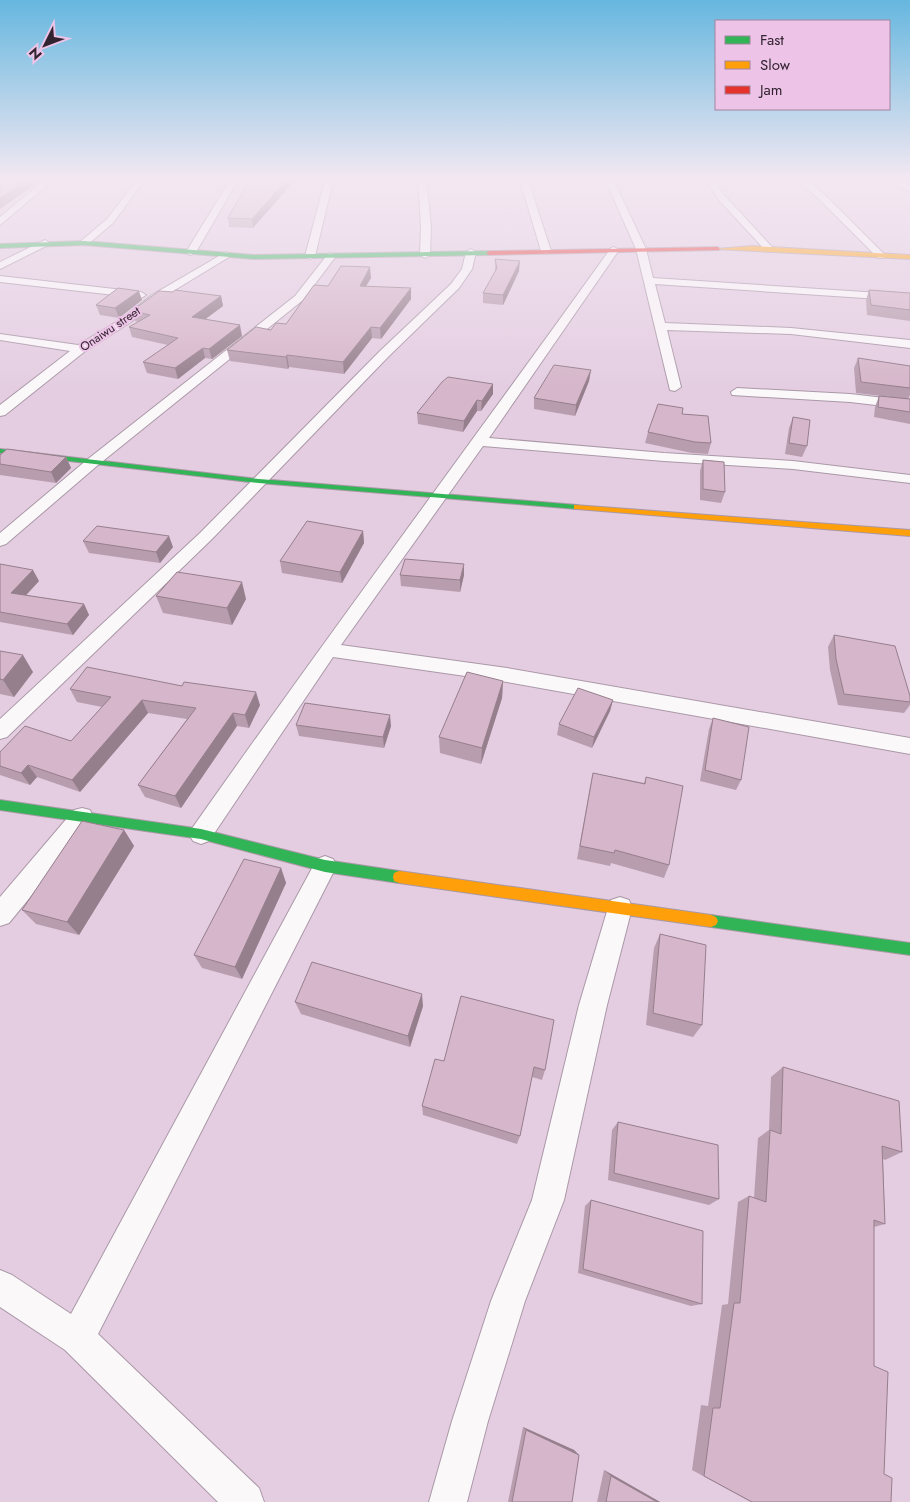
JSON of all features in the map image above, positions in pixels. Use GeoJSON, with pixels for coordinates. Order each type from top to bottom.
{"type":"FeatureCollection","features":[{"type":"Feature","properties":{"kind":"street"},"geometry":{"type":"LineString","coordinates":[[0,266],[37,247]]}},
{"type":"Feature","properties":{"kind":"street"},"geometry":{"type":"LineString","coordinates":[[132,247],[254,257],[425,255],[471,252],[642,249],[769,249],[910,257]]}},
{"type":"Feature","properties":{"kind":"street"},"geometry":{"type":"LineString","coordinates":[[190,252],[193,247]]}},
{"type":"Feature","properties":{"kind":"street"},"geometry":{"type":"LineString","coordinates":[[310,256],[312,247]]}},
{"type":"Feature","properties":{"kind":"street"},"geometry":{"type":"LineString","coordinates":[[425,247],[425,255]]}},
{"type":"Feature","properties":{"kind":"street"},"geometry":{"type":"LineString","coordinates":[[545,247],[546,251]]}},
{"type":"Feature","properties":{"kind":"street"},"geometry":{"type":"LineString","coordinates":[[872,247],[881,256]]}},
{"type":"Feature","properties":{"kind":"street"},"geometry":{"type":"LineString","coordinates":[[642,249],[675,387]]}},
{"type":"Feature","properties":{"kind":"street"},"geometry":{"type":"LineString","coordinates":[[201,834],[328,650],[440,497],[614,250]]}},
{"type":"Feature","properties":{"kind":"street"},"geometry":{"type":"LineString","coordinates":[[0,731],[206,536],[455,286],[467,269],[471,252]]}},
{"type":"Feature","properties":{"kind":"street","name":"Onaiwu street"},"geometry":{"type":"LineString","coordinates":[[0,412],[80,349],[127,320],[156,296],[226,255]]}},
{"type":"Feature","properties":{"kind":"street"},"geometry":{"type":"LineString","coordinates":[[0,541],[93,462],[299,298],[331,256]]}},
{"type":"Feature","properties":{"kind":"street"},"geometry":{"type":"LineString","coordinates":[[0,279],[156,296]]}},
{"type":"Feature","properties":{"kind":"street"},"geometry":{"type":"LineString","coordinates":[[649,281],[910,298]]}},
{"type":"Feature","properties":{"kind":"street"},"geometry":{"type":"LineString","coordinates":[[660,326],[791,331],[910,344]]}},
{"type":"Feature","properties":{"kind":"street"},"geometry":{"type":"LineString","coordinates":[[0,337],[80,349]]}},
{"type":"Feature","properties":{"kind":"street"},"geometry":{"type":"LineString","coordinates":[[737,392],[850,398],[910,405]]}},
{"type":"Feature","properties":{"kind":"street"},"geometry":{"type":"LineString","coordinates":[[479,441],[664,457],[793,465],[910,479]]}},
{"type":"Feature","properties":{"kind":"street"},"geometry":{"type":"LineString","coordinates":[[0,451],[259,481],[440,497],[910,533]]}},
{"type":"Feature","properties":{"kind":"street"},"geometry":{"type":"LineString","coordinates":[[328,650],[507,674],[910,746]]}},
{"type":"Feature","properties":{"kind":"street"},"geometry":{"type":"LineString","coordinates":[[0,805],[201,834],[325,866],[910,949]]}},
{"type":"Feature","properties":{"kind":"street"},"geometry":{"type":"LineString","coordinates":[[0,915],[82,817]]}},
{"type":"Feature","properties":{"kind":"street"},"geometry":{"type":"LineString","coordinates":[[76,1338],[325,866]]}},
{"type":"Feature","properties":{"kind":"street"},"geometry":{"type":"LineString","coordinates":[[448,1502],[470,1421],[508,1300],[548,1200],[593,1005],[620,908]]}},
{"type":"Feature","properties":{"kind":"street"},"geometry":{"type":"LineString","coordinates":[[0,1287],[76,1338],[245,1502]]}},
{"type":"Feature","properties":{"kind":"building"},"geometry":{"type":"Polygon","coordinates":[[[495,259],[520,261],[503,295],[483,293],[497,268],[495,259]]]}},
{"type":"Feature","properties":{"kind":"building"},"geometry":{"type":"Polygon","coordinates":[[[341,266],[370,267],[360,286],[411,288],[380,328],[371,327],[343,362],[227,350],[256,327],[271,330],[276,323],[286,324],[314,285],[328,286],[341,266]]]}},
{"type":"Feature","properties":{"kind":"building"},"geometry":{"type":"Polygon","coordinates":[[[118,288],[139,291],[115,308],[96,305],[118,288]]]}},
{"type":"Feature","properties":{"kind":"building"},"geometry":{"type":"Polygon","coordinates":[[[175,290],[221,296],[192,317],[240,325],[209,349],[203,348],[175,368],[143,362],[178,338],[129,327],[150,315],[132,311],[159,291],[173,292],[175,290]]]}},
{"type":"Feature","properties":{"kind":"building"},"geometry":{"type":"Polygon","coordinates":[[[869,290],[910,293],[910,310],[871,305],[869,290]]]}},
{"type":"Feature","properties":{"kind":"building"},"geometry":{"type":"Polygon","coordinates":[[[858,358],[910,366],[910,388],[861,382],[858,358]]]}},
{"type":"Feature","properties":{"kind":"building"},"geometry":{"type":"Polygon","coordinates":[[[554,365],[591,370],[576,405],[534,398],[554,365]]]}},
{"type":"Feature","properties":{"kind":"building"},"geometry":{"type":"Polygon","coordinates":[[[448,377],[493,384],[482,401],[477,400],[464,421],[417,413],[442,382],[448,377]]]}},
{"type":"Feature","properties":{"kind":"building"},"geometry":{"type":"Polygon","coordinates":[[[879,396],[910,399],[910,412],[878,407],[879,396]]]}},
{"type":"Feature","properties":{"kind":"building"},"geometry":{"type":"Polygon","coordinates":[[[658,404],[683,408],[682,414],[708,416],[711,443],[695,442],[648,432],[658,404]]]}},
{"type":"Feature","properties":{"kind":"building"},"geometry":{"type":"Polygon","coordinates":[[[793,417],[810,420],[807,446],[789,443],[793,417]]]}},
{"type":"Feature","properties":{"kind":"building"},"geometry":{"type":"Polygon","coordinates":[[[7,449],[66,457],[51,472],[0,464],[0,455],[7,449]]]}},
{"type":"Feature","properties":{"kind":"building"},"geometry":{"type":"Polygon","coordinates":[[[703,460],[724,462],[725,492],[703,489],[703,460]]]}},
{"type":"Feature","properties":{"kind":"building"},"geometry":{"type":"Polygon","coordinates":[[[307,521],[363,531],[340,572],[280,561],[307,521]]]}},
{"type":"Feature","properties":{"kind":"building"},"geometry":{"type":"Polygon","coordinates":[[[97,526],[169,536],[156,552],[83,541],[97,526]]]}},
{"type":"Feature","properties":{"kind":"building"},"geometry":{"type":"Polygon","coordinates":[[[405,559],[464,564],[460,580],[400,575],[405,559]]]}},
{"type":"Feature","properties":{"kind":"building"},"geometry":{"type":"Polygon","coordinates":[[[0,564],[33,570],[11,593],[84,604],[67,624],[0,612],[0,564]]]}},
{"type":"Feature","properties":{"kind":"building"},"geometry":{"type":"Polygon","coordinates":[[[177,572],[242,582],[227,608],[156,596],[177,572]]]}},
{"type":"Feature","properties":{"kind":"building"},"geometry":{"type":"Polygon","coordinates":[[[834,635],[895,646],[910,696],[910,702],[844,694],[836,659],[834,635]]]}},
{"type":"Feature","properties":{"kind":"building"},"geometry":{"type":"Polygon","coordinates":[[[0,651],[23,655],[3,680],[0,679],[0,651]]]}},
{"type":"Feature","properties":{"kind":"building"},"geometry":{"type":"Polygon","coordinates":[[[87,667],[182,686],[184,682],[256,692],[245,715],[233,713],[175,796],[138,785],[196,708],[142,700],[72,780],[28,765],[21,773],[0,766],[0,752],[25,726],[71,741],[111,697],[70,689],[87,667]]]}},
{"type":"Feature","properties":{"kind":"building"},"geometry":{"type":"Polygon","coordinates":[[[467,672],[503,681],[482,748],[439,737],[467,672]]]}},
{"type":"Feature","properties":{"kind":"building"},"geometry":{"type":"Polygon","coordinates":[[[578,688],[613,700],[594,737],[559,724],[578,688]]]}},
{"type":"Feature","properties":{"kind":"building"},"geometry":{"type":"Polygon","coordinates":[[[305,703],[390,715],[383,737],[296,725],[305,703]]]}},
{"type":"Feature","properties":{"kind":"building"},"geometry":{"type":"Polygon","coordinates":[[[713,718],[749,727],[741,780],[705,770],[713,718]]]}},
{"type":"Feature","properties":{"kind":"building"},"geometry":{"type":"Polygon","coordinates":[[[593,773],[645,784],[646,777],[683,786],[669,865],[615,850],[614,853],[580,846],[593,773]]]}},
{"type":"Feature","properties":{"kind":"building"},"geometry":{"type":"Polygon","coordinates":[[[82,821],[124,830],[67,922],[22,910],[82,821]]]}},
{"type":"Feature","properties":{"kind":"building"},"geometry":{"type":"Polygon","coordinates":[[[244,859],[281,868],[235,967],[194,955],[244,859]]]}},
{"type":"Feature","properties":{"kind":"building"},"geometry":{"type":"Polygon","coordinates":[[[660,934],[706,945],[702,1025],[653,1013],[660,934]]]}},
{"type":"Feature","properties":{"kind":"building"},"geometry":{"type":"Polygon","coordinates":[[[312,962],[422,994],[408,1036],[295,1002],[312,962]]]}},
{"type":"Feature","properties":{"kind":"building"},"geometry":{"type":"Polygon","coordinates":[[[461,996],[554,1020],[545,1070],[534,1067],[520,1136],[422,1106],[435,1059],[444,1061],[461,996]]]}},
{"type":"Feature","properties":{"kind":"building"},"geometry":{"type":"Polygon","coordinates":[[[783,1067],[899,1101],[902,1152],[882,1146],[885,1224],[874,1220],[874,1366],[888,1372],[884,1474],[892,1478],[891,1502],[752,1502],[704,1476],[713,1408],[720,1408],[734,1303],[740,1303],[749,1196],[766,1202],[770,1130],[781,1134],[783,1067]]]}},
{"type":"Feature","properties":{"kind":"building"},"geometry":{"type":"Polygon","coordinates":[[[618,1122],[718,1145],[719,1199],[614,1173],[618,1122]]]}},
{"type":"Feature","properties":{"kind":"building"},"geometry":{"type":"Polygon","coordinates":[[[591,1200],[703,1231],[702,1304],[583,1269],[591,1200]]]}},
{"type":"Feature","properties":{"kind":"building"},"geometry":{"type":"Polygon","coordinates":[[[526,1430],[579,1455],[572,1502],[512,1502],[526,1430]]]}},
{"type":"Feature","properties":{"kind":"building"},"geometry":{"type":"Polygon","coordinates":[[[611,1476],[657,1502],[606,1502],[611,1476]]]}},
{"type":"Feature","properties":{"kind":"traffic: fast"},"geometry":{"type":"LineString","coordinates":[[134,247],[254,257],[489,253]]}},
{"type":"Feature","properties":{"kind":"traffic: fast"},"geometry":{"type":"LineString","coordinates":[[0,451],[259,481],[577,507]]}},
{"type":"Feature","properties":{"kind":"traffic: fast"},"geometry":{"type":"LineString","coordinates":[[0,805],[201,834],[325,866],[399,877]]}},
{"type":"Feature","properties":{"kind":"traffic: fast"},"geometry":{"type":"LineString","coordinates":[[711,921],[910,949]]}},
{"type":"Feature","properties":{"kind":"traffic: slow"},"geometry":{"type":"LineString","coordinates":[[718,249],[753,248],[910,257]]}},
{"type":"Feature","properties":{"kind":"traffic: slow"},"geometry":{"type":"LineString","coordinates":[[577,507],[910,533]]}},
{"type":"Feature","properties":{"kind":"traffic: slow"},"geometry":{"type":"LineString","coordinates":[[399,877],[711,921]]}},
{"type":"Feature","properties":{"kind":"traffic: jam"},"geometry":{"type":"LineString","coordinates":[[489,253],[718,249]]}}]}
